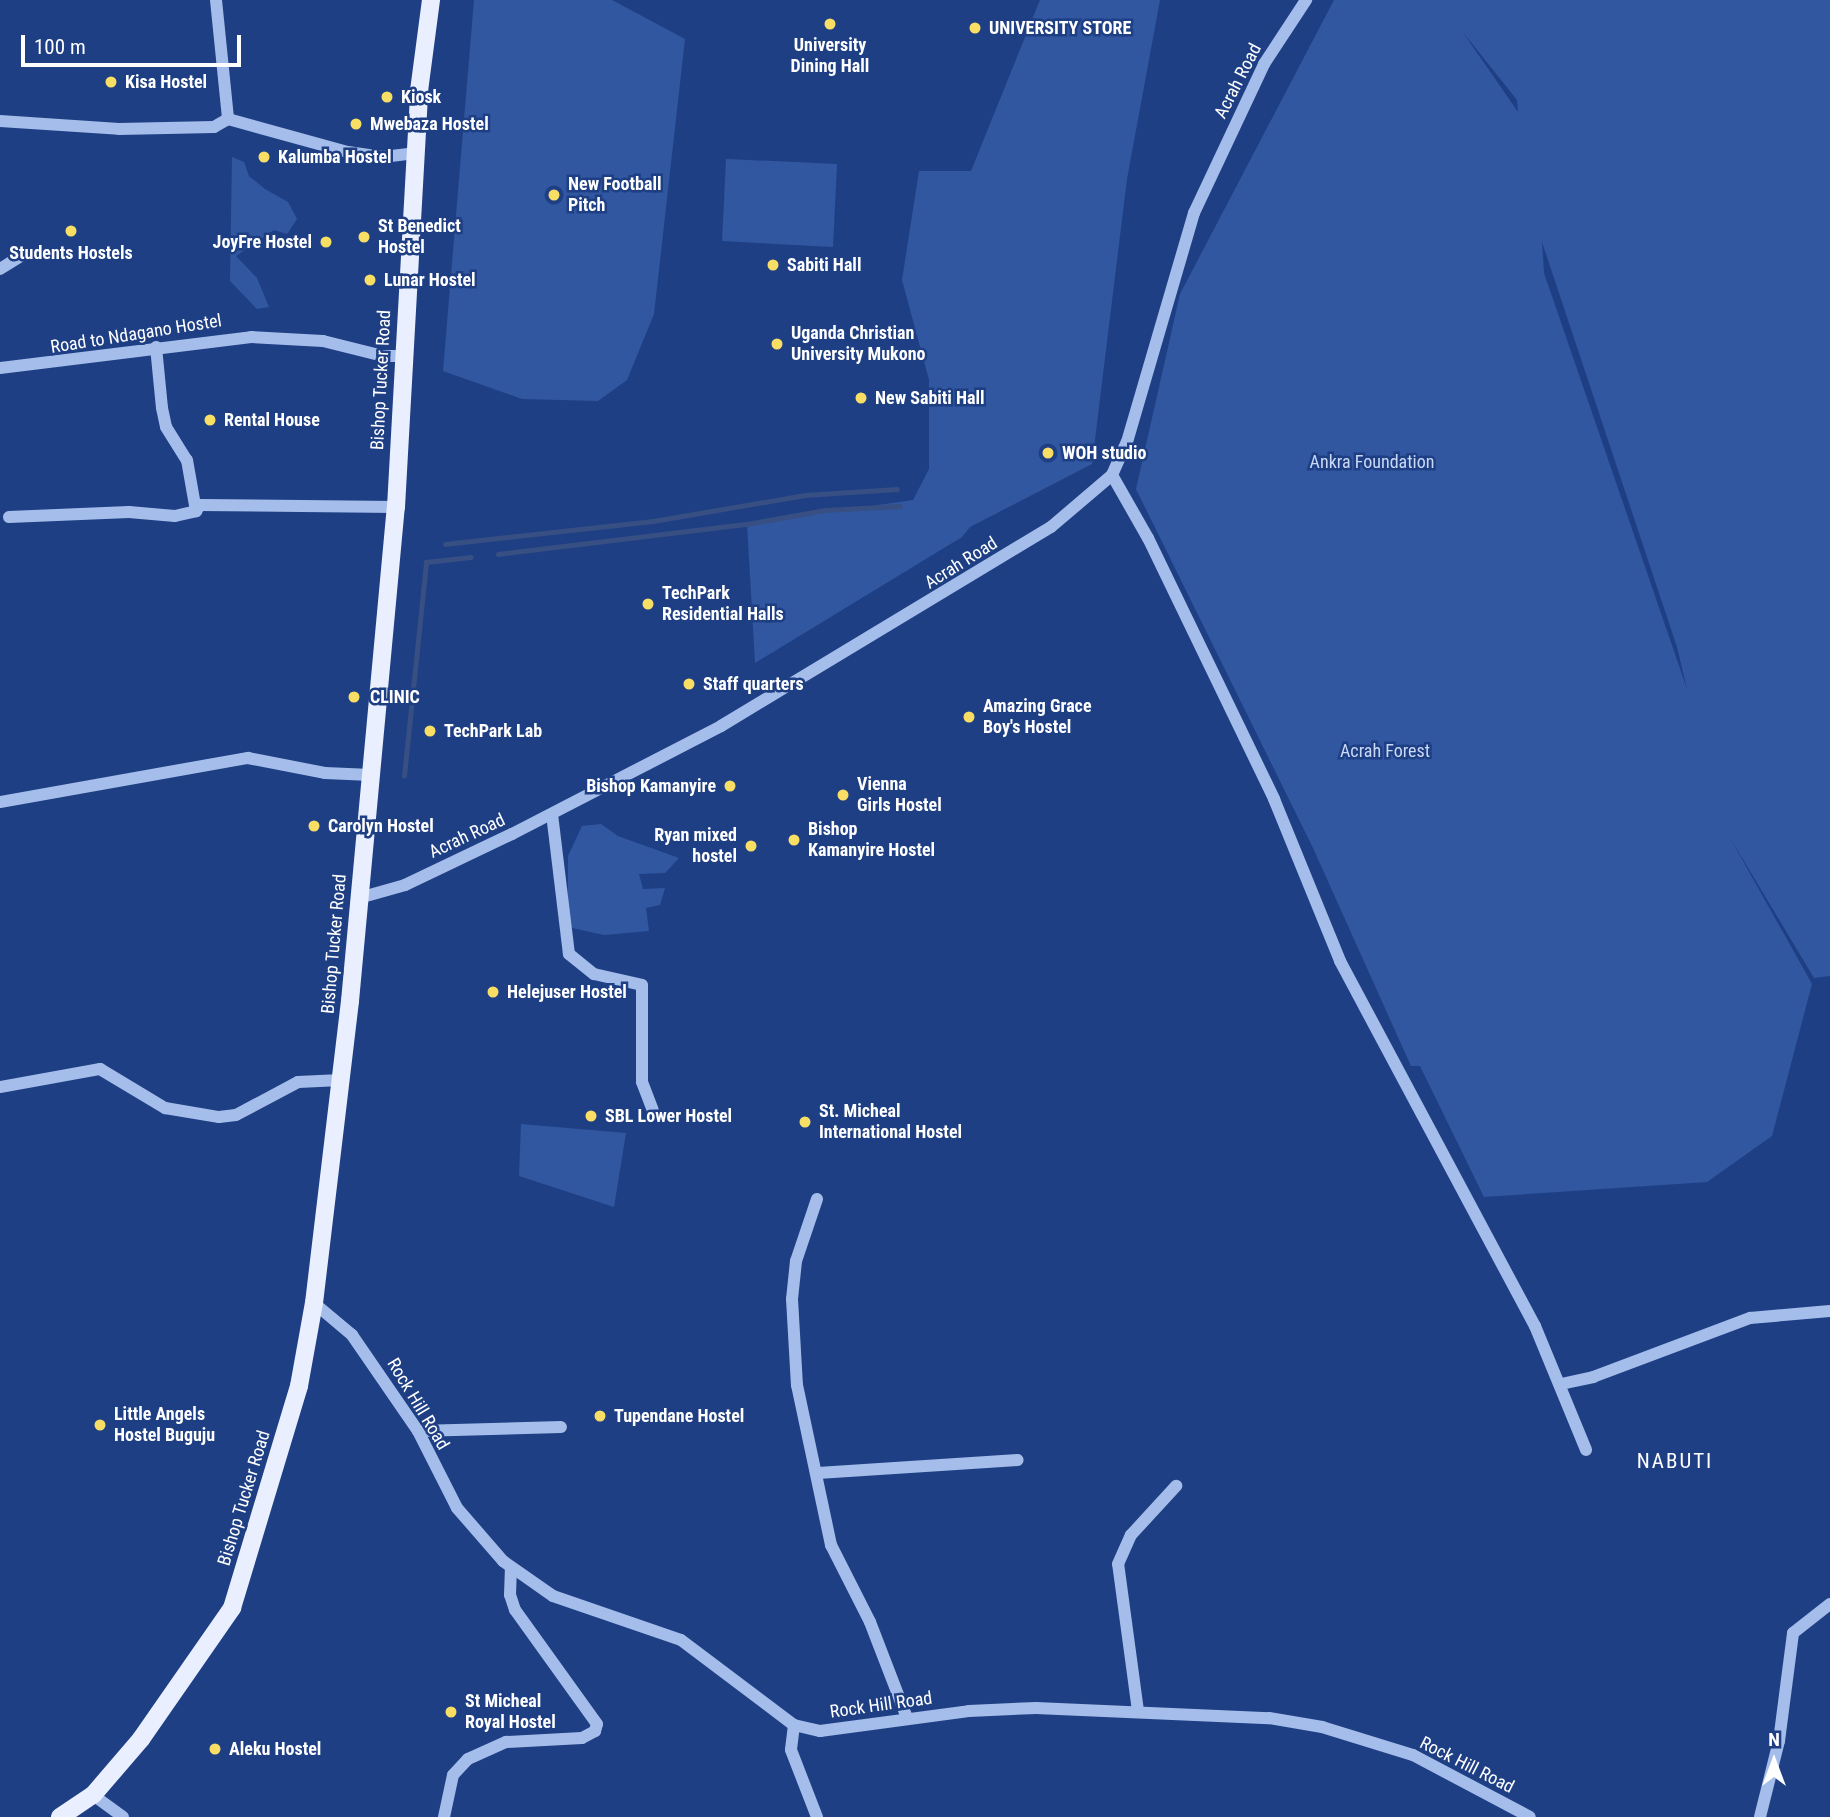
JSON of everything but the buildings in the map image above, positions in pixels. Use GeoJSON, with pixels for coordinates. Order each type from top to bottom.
{"type":"FeatureCollection","features":[{"type":"Feature","properties":{"kind":"main road","name":"Bishop Tucker Road"},"geometry":{"type":"LineString","coordinates":[[60,1817],[93,1796],[141,1739],[232,1608],[299,1387],[314,1303],[341,1080],[371,775],[396,507],[402,356],[415,153],[431,0]]}},
{"type":"Feature","properties":{"kind":"street"},"geometry":{"type":"LineString","coordinates":[[216,0],[228,119]]}},
{"type":"Feature","properties":{"kind":"street","name":"Acrah Road"},"geometry":{"type":"LineString","coordinates":[[359,898],[405,884],[551,814],[711,731],[958,586],[1051,527],[1112,475],[1127,442],[1194,213],[1264,64],[1306,0]]}},
{"type":"Feature","properties":{"kind":"street"},"geometry":{"type":"LineString","coordinates":[[0,121],[119,129],[214,127],[228,119],[348,152],[383,156],[415,153]]}},
{"type":"Feature","properties":{"kind":"street"},"geometry":{"type":"LineString","coordinates":[[0,270],[19,257]]}},
{"type":"Feature","properties":{"kind":"street","name":"Road to Ndagano Hostel"},"geometry":{"type":"LineString","coordinates":[[6,368],[66,363],[156,346],[265,337],[323,341],[383,356],[402,356]]}},
{"type":"Feature","properties":{"kind":"street"},"geometry":{"type":"LineString","coordinates":[[156,346],[166,427],[187,460],[196,510]]}},
{"type":"Feature","properties":{"kind":"street"},"geometry":{"type":"LineString","coordinates":[[0,358],[6,368]]}},
{"type":"Feature","properties":{"kind":"street"},"geometry":{"type":"LineString","coordinates":[[1112,475],[1149,538],[1274,799],[1340,961],[1473,1205],[1561,1384],[1586,1450]]}},
{"type":"Feature","properties":{"kind":"street"},"geometry":{"type":"LineString","coordinates":[[9,517],[130,512],[174,516],[196,510],[201,505],[396,507]]}},
{"type":"Feature","properties":{"kind":"street"},"geometry":{"type":"LineString","coordinates":[[0,802],[248,758],[325,773],[371,775]]}},
{"type":"Feature","properties":{"kind":"street"},"geometry":{"type":"LineString","coordinates":[[551,814],[569,954],[594,974],[642,985],[642,1082],[653,1110]]}},
{"type":"Feature","properties":{"kind":"street"},"geometry":{"type":"LineString","coordinates":[[0,1087],[100,1069],[165,1108],[219,1117],[236,1115],[298,1082],[341,1080]]}},
{"type":"Feature","properties":{"kind":"street"},"geometry":{"type":"LineString","coordinates":[[817,1199],[796,1261],[792,1341],[831,1545],[870,1622],[907,1718]]}},
{"type":"Feature","properties":{"kind":"street","name":"Rock Hill Road"},"geometry":{"type":"LineString","coordinates":[[314,1303],[352,1335],[418,1431],[457,1508],[511,1568],[554,1596],[681,1640],[754,1699],[794,1726],[820,1731],[907,1718],[1035,1708],[1269,1718],[1370,1739],[1413,1755],[1530,1817]]}},
{"type":"Feature","properties":{"kind":"street"},"geometry":{"type":"LineString","coordinates":[[1561,1384],[1593,1377],[1750,1318],[1830,1311]]}},
{"type":"Feature","properties":{"kind":"street"},"geometry":{"type":"LineString","coordinates":[[418,1431],[561,1427]]}},
{"type":"Feature","properties":{"kind":"street"},"geometry":{"type":"LineString","coordinates":[[818,1473],[1018,1460]]}},
{"type":"Feature","properties":{"kind":"street"},"geometry":{"type":"LineString","coordinates":[[1138,1711],[1118,1564],[1131,1535],[1176,1486]]}},
{"type":"Feature","properties":{"kind":"street"},"geometry":{"type":"LineString","coordinates":[[444,1817],[453,1774],[468,1759],[506,1742],[582,1738],[595,1731],[597,1724],[515,1610],[510,1595],[511,1568]]}},
{"type":"Feature","properties":{"kind":"street"},"geometry":{"type":"LineString","coordinates":[[1760,1817],[1779,1741],[1793,1633],[1830,1604]]}},
{"type":"Feature","properties":{"kind":"street"},"geometry":{"type":"LineString","coordinates":[[794,1726],[791,1750],[817,1817]]}},
{"type":"Feature","properties":{"kind":"street"},"geometry":{"type":"LineString","coordinates":[[93,1796],[123,1817]]}},
{"type":"Feature","properties":{"kind":"green space"},"geometry":{"type":"Polygon","coordinates":[[[474,0],[612,0],[685,39],[654,314],[627,380],[598,401],[522,399],[443,371],[474,0]]]}},
{"type":"Feature","properties":{"kind":"green space"},"geometry":{"type":"Polygon","coordinates":[[[1040,0],[1160,0],[1127,179],[1092,464],[970,527],[962,537],[755,663],[747,524],[913,500],[929,469],[929,380],[902,280],[919,171],[971,171],[1040,0]]]}},
{"type":"Feature","properties":{"kind":"green space","name":"Ankra Foundation"},"geometry":{"type":"Polygon","coordinates":[[[1334,0],[1830,0],[1830,976],[1814,978],[1729,836],[1812,984],[1772,1136],[1707,1182],[1484,1197],[1420,1066],[1411,1066],[1313,848],[1136,489],[1180,294],[1334,0]],[[1462,31],[1518,112],[1517,100],[1462,31]],[[1542,242],[1544,273],[1687,689],[1677,647],[1542,242]]]}},
{"type":"Feature","properties":{"kind":"green space"},"geometry":{"type":"Polygon","coordinates":[[[232,157],[244,162],[249,176],[265,189],[288,202],[297,219],[287,234],[274,230],[236,256],[257,278],[269,307],[257,309],[230,281],[232,157]]]}},
{"type":"Feature","properties":{"kind":"green space"},"geometry":{"type":"Polygon","coordinates":[[[726,159],[837,164],[833,247],[722,241],[726,159]]]}},
{"type":"Feature","properties":{"kind":"green space"},"geometry":{"type":"Polygon","coordinates":[[[601,824],[618,836],[679,858],[665,873],[639,874],[643,889],[665,888],[660,905],[646,908],[649,931],[604,935],[568,927],[568,856],[582,826],[601,824]]]}},
{"type":"Feature","properties":{"kind":"green space"},"geometry":{"type":"Polygon","coordinates":[[[521,1124],[626,1133],[614,1207],[519,1176],[521,1124]]]}},
{"type":"Feature","properties":{"kind":"waterway"},"geometry":{"type":"LineString","coordinates":[[445,544],[653,521],[805,495],[897,489]]}},
{"type":"Feature","properties":{"kind":"waterway"},"geometry":{"type":"LineString","coordinates":[[498,554],[747,524],[825,510],[900,506]]}},
{"type":"Feature","properties":{"kind":"waterway"},"geometry":{"type":"LineString","coordinates":[[404,776],[426,562],[471,557]]}},
{"type":"Feature","properties":{"kind":"place","name":"University Dining Hall"},"geometry":{"type":"Point","coordinates":[830,24]}},
{"type":"Feature","properties":{"kind":"place","name":"UNIVERSITY STORE"},"geometry":{"type":"Point","coordinates":[975,28]}},
{"type":"Feature","properties":{"kind":"place","name":"Kisa Hostel"},"geometry":{"type":"Point","coordinates":[111,82]}},
{"type":"Feature","properties":{"kind":"place","name":"Kiosk"},"geometry":{"type":"Point","coordinates":[387,97]}},
{"type":"Feature","properties":{"kind":"place","name":"Mwebaza Hostel"},"geometry":{"type":"Point","coordinates":[356,124]}},
{"type":"Feature","properties":{"kind":"place","name":"Kalumba Hostel"},"geometry":{"type":"Point","coordinates":[264,157]}},
{"type":"Feature","properties":{"kind":"place","name":"New Football Pitch"},"geometry":{"type":"Point","coordinates":[554,195]}},
{"type":"Feature","properties":{"kind":"place","name":"Students Hostels"},"geometry":{"type":"Point","coordinates":[71,231]}},
{"type":"Feature","properties":{"kind":"place","name":"St Benedict Hostel"},"geometry":{"type":"Point","coordinates":[364,237]}},
{"type":"Feature","properties":{"kind":"place","name":"JoyFre Hostel"},"geometry":{"type":"Point","coordinates":[326,242]}},
{"type":"Feature","properties":{"kind":"place","name":"Sabiti Hall"},"geometry":{"type":"Point","coordinates":[773,265]}},
{"type":"Feature","properties":{"kind":"place","name":"Lunar Hostel"},"geometry":{"type":"Point","coordinates":[370,280]}},
{"type":"Feature","properties":{"kind":"place","name":"Uganda Christian University Mukono"},"geometry":{"type":"Point","coordinates":[777,344]}},
{"type":"Feature","properties":{"kind":"place","name":"New Sabiti Hall"},"geometry":{"type":"Point","coordinates":[861,398]}},
{"type":"Feature","properties":{"kind":"place","name":"Rental House"},"geometry":{"type":"Point","coordinates":[210,420]}},
{"type":"Feature","properties":{"kind":"place","name":"WOH studio"},"geometry":{"type":"Point","coordinates":[1048,453]}},
{"type":"Feature","properties":{"kind":"place","name":"TechPark Residential Halls"},"geometry":{"type":"Point","coordinates":[648,604]}},
{"type":"Feature","properties":{"kind":"place","name":"Staff quarters"},"geometry":{"type":"Point","coordinates":[689,684]}},
{"type":"Feature","properties":{"kind":"place","name":"CLINIC"},"geometry":{"type":"Point","coordinates":[354,697]}},
{"type":"Feature","properties":{"kind":"place","name":"Amazing Grace Boy's Hostel"},"geometry":{"type":"Point","coordinates":[969,717]}},
{"type":"Feature","properties":{"kind":"place","name":"TechPark Lab"},"geometry":{"type":"Point","coordinates":[430,731]}},
{"type":"Feature","properties":{"kind":"place","name":"Bishop Kamanyire"},"geometry":{"type":"Point","coordinates":[730,786]}},
{"type":"Feature","properties":{"kind":"place","name":"Vienna Girls Hostel"},"geometry":{"type":"Point","coordinates":[843,795]}},
{"type":"Feature","properties":{"kind":"place","name":"Carolyn Hostel"},"geometry":{"type":"Point","coordinates":[314,826]}},
{"type":"Feature","properties":{"kind":"place","name":"Bishop Kamanyire Hostel"},"geometry":{"type":"Point","coordinates":[794,840]}},
{"type":"Feature","properties":{"kind":"place","name":"Ryan mixed hostel"},"geometry":{"type":"Point","coordinates":[751,846]}},
{"type":"Feature","properties":{"kind":"place","name":"Helejuser Hostel"},"geometry":{"type":"Point","coordinates":[493,992]}},
{"type":"Feature","properties":{"kind":"place","name":"SBL Lower Hostel"},"geometry":{"type":"Point","coordinates":[591,1116]}},
{"type":"Feature","properties":{"kind":"place","name":"St. Micheal International Hostel"},"geometry":{"type":"Point","coordinates":[805,1122]}},
{"type":"Feature","properties":{"kind":"place","name":"Tupendane Hostel"},"geometry":{"type":"Point","coordinates":[600,1416]}},
{"type":"Feature","properties":{"kind":"place","name":"Little Angels Hostel Buguju"},"geometry":{"type":"Point","coordinates":[100,1425]}},
{"type":"Feature","properties":{"kind":"place","name":"St Micheal Royal Hostel"},"geometry":{"type":"Point","coordinates":[451,1712]}},
{"type":"Feature","properties":{"kind":"place","name":"Aleku Hostel"},"geometry":{"type":"Point","coordinates":[215,1749]}},
{"type":"Feature","properties":{"kind":"district","name":"NABUTI"},"geometry":{"type":"Point","coordinates":[1675,1461]}},
{"type":"Feature","properties":{"kind":"park label","name":"Acrah Forest"},"geometry":{"type":"Point","coordinates":[1385,751]}}]}
